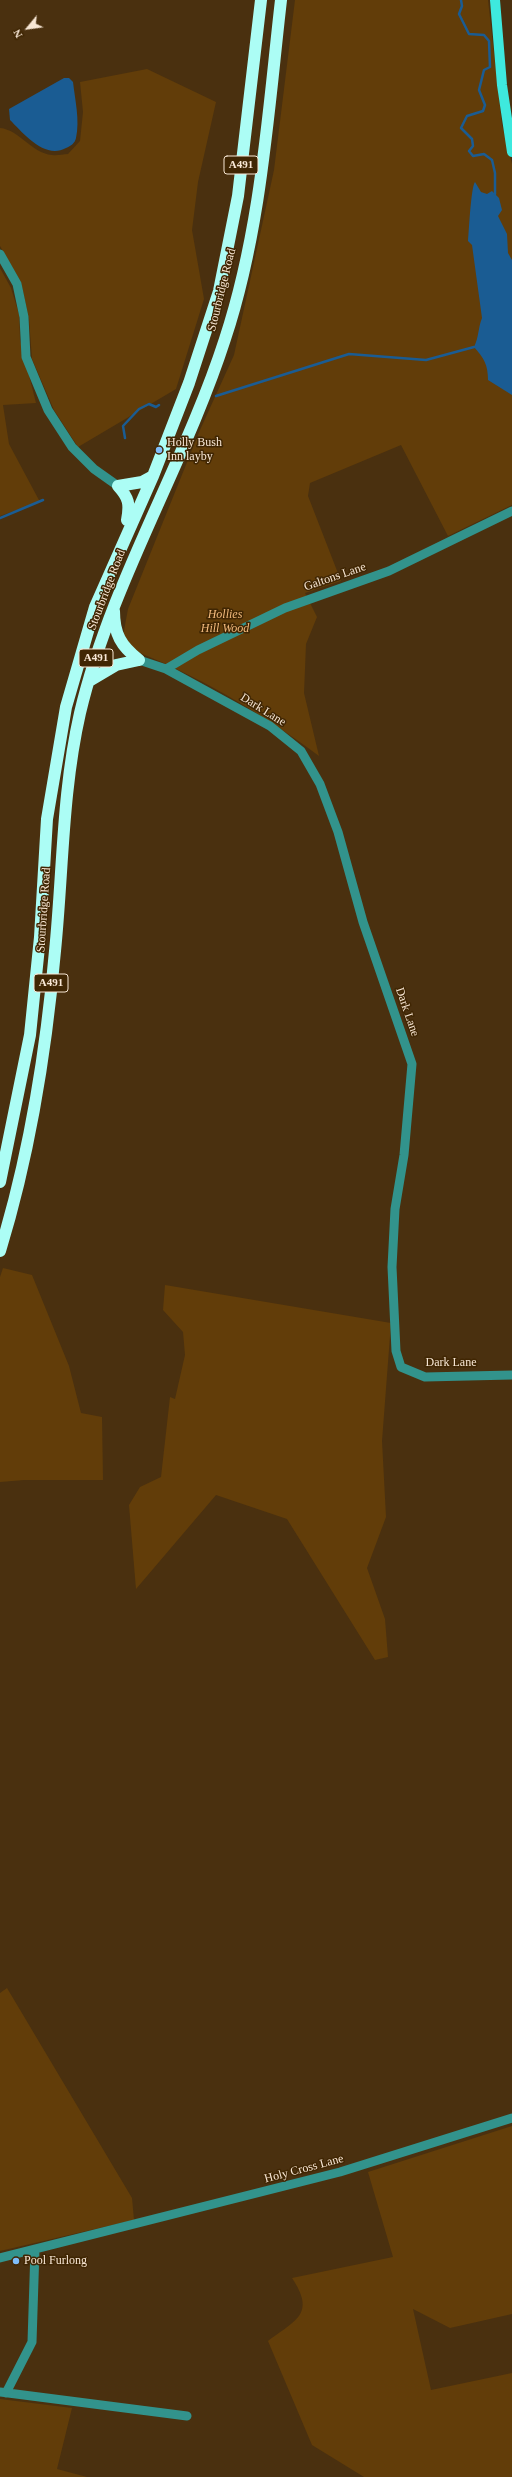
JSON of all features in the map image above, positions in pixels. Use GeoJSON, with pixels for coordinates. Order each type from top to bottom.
{"type":"FeatureCollection","features":[{"type":"Feature","properties":{"kind":"highway","name":"Stourbridge Road"},"geometry":{"type":"LineString","coordinates":[[0,1182],[30,1035],[40,937],[47,819],[58,743],[88,627],[126,535],[153,476],[189,383],[219,291],[238,196],[261,0]]}},
{"type":"Feature","properties":{"kind":"highway","name":"Stourbridge Road"},"geometry":{"type":"LineString","coordinates":[[0,1250],[25,1160],[40,1082],[55,951],[70,763],[89,681],[114,604],[189,434],[225,339],[238,292],[259,190],[281,0]]}},
{"type":"Feature","properties":{"kind":"highway"},"geometry":{"type":"LineString","coordinates":[[118,486],[142,482],[153,476]]}},
{"type":"Feature","properties":{"kind":"highway"},"geometry":{"type":"LineString","coordinates":[[118,486],[128,498],[130,506],[126,535]]}},
{"type":"Feature","properties":{"kind":"highway"},"geometry":{"type":"LineString","coordinates":[[114,604],[114,623],[118,639],[126,650],[139,660]]}},
{"type":"Feature","properties":{"kind":"highway"},"geometry":{"type":"LineString","coordinates":[[89,681],[116,665],[139,660]]}},
{"type":"Feature","properties":{"kind":"main road"},"geometry":{"type":"LineString","coordinates":[[495,0],[502,85],[512,152]]}},
{"type":"Feature","properties":{"kind":"street"},"geometry":{"type":"LineString","coordinates":[[0,254],[17,284],[24,317],[26,357],[48,410],[72,447],[94,468],[118,486]]}},
{"type":"Feature","properties":{"kind":"street","name":"Galtons Lane"},"geometry":{"type":"LineString","coordinates":[[166,669],[198,650],[285,608],[389,571],[512,511]]}},
{"type":"Feature","properties":{"kind":"street","name":"Dark Lane"},"geometry":{"type":"LineString","coordinates":[[139,660],[166,669],[270,726],[301,750],[320,784],[338,832],[363,922],[412,1064],[404,1155],[395,1209],[392,1267],[396,1351],[401,1367],[425,1377],[512,1375]]}},
{"type":"Feature","properties":{"kind":"street","name":"Holy Cross Lane"},"geometry":{"type":"LineString","coordinates":[[0,2258],[98,2231],[340,2172],[512,2118]]}},
{"type":"Feature","properties":{"kind":"street"},"geometry":{"type":"LineString","coordinates":[[35,2249],[32,2342],[3,2393],[187,2416]]}},
{"type":"Feature","properties":{"kind":"green space","name":"Hollies Hill Wood"},"geometry":{"type":"Polygon","coordinates":[[[295,0],[488,0],[502,125],[512,164],[512,505],[448,536],[401,445],[310,483],[308,496],[341,581],[305,593],[317,617],[306,644],[304,693],[319,756],[274,724],[227,695],[153,658],[127,648],[123,636],[128,609],[200,430],[234,355],[274,170],[295,0]]]}},
{"type":"Feature","properties":{"kind":"green space"},"geometry":{"type":"Polygon","coordinates":[[[147,69],[216,102],[198,182],[192,230],[204,299],[176,389],[78,447],[54,410],[32,359],[29,319],[21,282],[0,246],[0,128],[14,133],[38,150],[45,153],[54,155],[68,154],[80,141],[83,112],[80,82],[147,69]]]}},
{"type":"Feature","properties":{"kind":"green space"},"geometry":{"type":"Polygon","coordinates":[[[0,268],[11,288],[19,314],[20,340],[36,403],[3,405],[9,444],[40,502],[0,516],[0,268]]]}},
{"type":"Feature","properties":{"kind":"green space"},"geometry":{"type":"Polygon","coordinates":[[[3,1268],[32,1275],[69,1366],[81,1413],[102,1417],[103,1480],[24,1480],[0,1482],[0,1277],[3,1268]]]}},
{"type":"Feature","properties":{"kind":"green space"},"geometry":{"type":"Polygon","coordinates":[[[165,1285],[391,1323],[382,1441],[386,1517],[367,1568],[385,1619],[388,1657],[375,1660],[287,1519],[216,1495],[136,1589],[129,1505],[140,1487],[161,1477],[170,1397],[175,1399],[185,1355],[183,1332],[163,1310],[165,1285]]]}},
{"type":"Feature","properties":{"kind":"green space"},"geometry":{"type":"Polygon","coordinates":[[[7,1988],[132,2198],[134,2220],[0,2251],[0,1993],[7,1988]]]}},
{"type":"Feature","properties":{"kind":"green space"},"geometry":{"type":"Polygon","coordinates":[[[512,2126],[512,2314],[450,2328],[413,2309],[431,2390],[512,2373],[512,2477],[364,2477],[312,2445],[268,2341],[300,2315],[302,2300],[299,2290],[292,2278],[393,2257],[368,2172],[512,2126]]]}},
{"type":"Feature","properties":{"kind":"green space"},"geometry":{"type":"Polygon","coordinates":[[[0,2399],[72,2408],[57,2469],[87,2477],[0,2477],[0,2399]]]}},
{"type":"Feature","properties":{"kind":"water"},"geometry":{"type":"Polygon","coordinates":[[[64,78],[69,78],[73,82],[77,117],[76,138],[74,143],[68,147],[58,151],[50,151],[42,148],[21,132],[10,120],[9,109],[64,78]]]}},
{"type":"Feature","properties":{"kind":"water"},"geometry":{"type":"Polygon","coordinates":[[[475,182],[481,192],[487,194],[492,191],[499,198],[502,210],[498,216],[507,234],[508,253],[512,260],[512,395],[488,380],[485,362],[474,347],[482,318],[472,245],[468,241],[471,200],[475,182]]]}},
{"type":"Feature","properties":{"kind":"waterway"},"geometry":{"type":"LineString","coordinates":[[461,0],[462,6],[459,14],[469,34],[484,35],[489,41],[490,67],[484,70],[479,90],[485,105],[483,111],[467,116],[461,128],[472,139],[473,146],[469,151],[473,156],[484,154],[492,160],[495,173],[495,194]]}},
{"type":"Feature","properties":{"kind":"waterway"},"geometry":{"type":"LineString","coordinates":[[216,396],[349,354],[426,360],[474,347]]}},
{"type":"Feature","properties":{"kind":"waterway"},"geometry":{"type":"LineString","coordinates":[[125,438],[123,426],[139,409],[149,404],[156,407],[159,405]]}},
{"type":"Feature","properties":{"kind":"waterway"},"geometry":{"type":"LineString","coordinates":[[0,518],[43,500]]}},
{"type":"Feature","properties":{"kind":"place","name":"Holly Bush Inn layby"},"geometry":{"type":"Point","coordinates":[159,450]}},
{"type":"Feature","properties":{"kind":"place","name":"Pool Furlong"},"geometry":{"type":"Point","coordinates":[16,2261]}}]}
